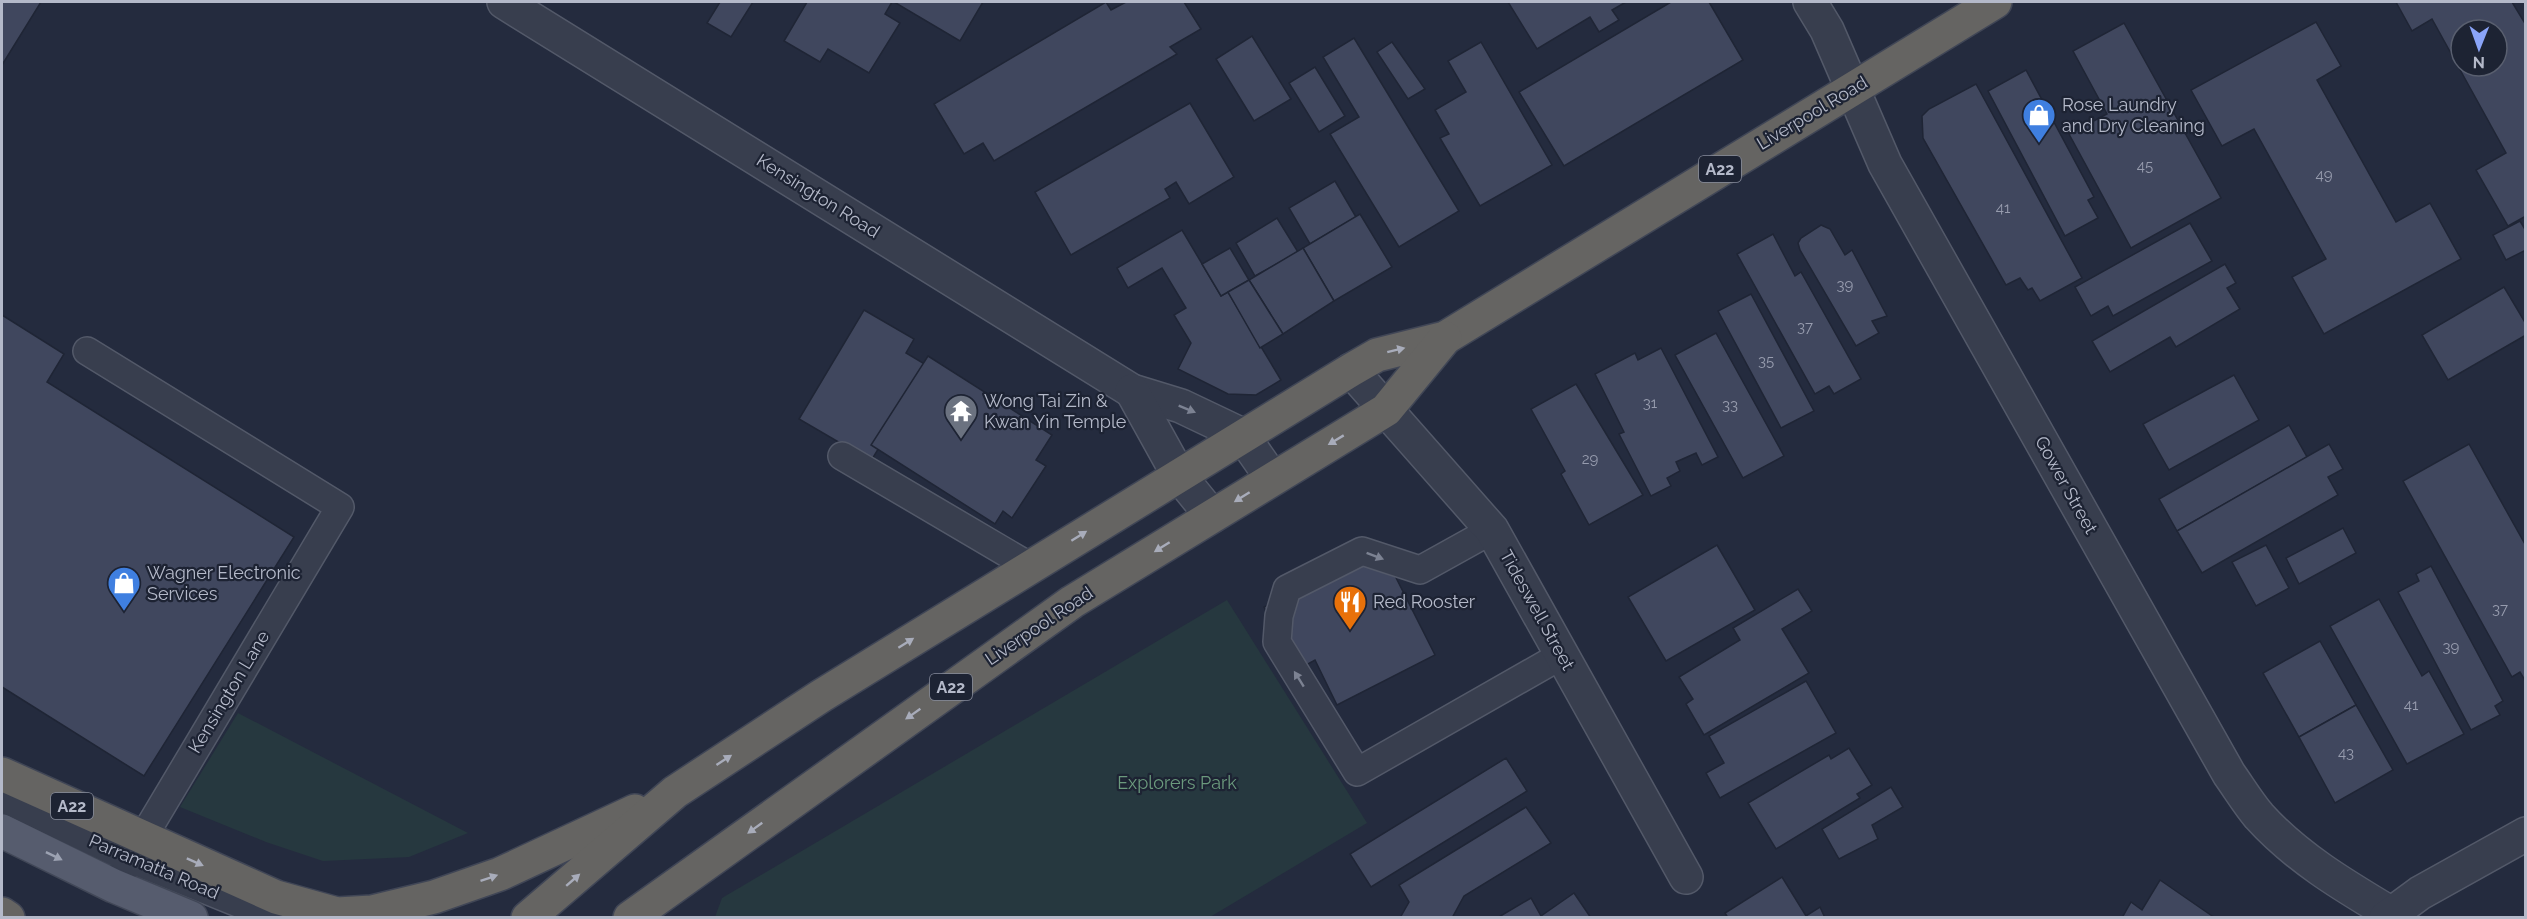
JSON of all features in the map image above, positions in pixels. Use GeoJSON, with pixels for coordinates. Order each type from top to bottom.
{"type":"FeatureCollection","features":[{"type":"Feature","properties":{"kind":"highway","name":"Liverpool Road"},"geometry":{"type":"LineString","coordinates":[[675,792],[821,696],[1242,435],[1377,355],[1445,338],[1995,2]]}},
{"type":"Feature","properties":{"kind":"highway","name":"Liverpool Road"},"geometry":{"type":"LineString","coordinates":[[630,918],[1072,602],[1386,410],[1445,338]]}},
{"type":"Feature","properties":{"kind":"highway","name":"A22"},"geometry":{"type":"LineString","coordinates":[[2,774],[129,861],[336,914],[372,912],[434,897],[500,874],[675,792]]}},
{"type":"Feature","properties":{"kind":"highway"},"geometry":{"type":"LineString","coordinates":[[528,918],[675,792]]}},
{"type":"Feature","properties":{"kind":"highway"},"geometry":{"type":"LineString","coordinates":[[669,918],[697,869]]}},
{"type":"Feature","properties":{"kind":"highway"},"geometry":{"type":"LineString","coordinates":[[2,914],[8,918]]}},
{"type":"Feature","properties":{"kind":"main road","name":"Parramatta Road"},"geometry":{"type":"LineString","coordinates":[[2,831],[129,861],[191,918]]}},
{"type":"Feature","properties":{"kind":"street","name":"Kensington Road"},"geometry":{"type":"LineString","coordinates":[[504,2],[1132,392],[1181,406],[1242,435],[1272,478]]}},
{"type":"Feature","properties":{"kind":"street","name":"Gower Street"},"geometry":{"type":"LineString","coordinates":[[1810,2],[1827,30],[1885,164],[2229,774],[2258,815],[2299,854],[2388,915]]}},
{"type":"Feature","properties":{"kind":"street","name":"Tideswell Street"},"geometry":{"type":"LineString","coordinates":[[1351,370],[1492,530],[1686,877]]}},
{"type":"Feature","properties":{"kind":"street","name":"Kensington Road"},"geometry":{"type":"LineString","coordinates":[[1132,392],[1178,474],[1212,516]]}},
{"type":"Feature","properties":{"kind":"street"},"geometry":{"type":"LineString","coordinates":[[2388,915],[2526,834]]}},
{"type":"Feature","properties":{"kind":"lane","name":"Kensington Lane"},"geometry":{"type":"LineString","coordinates":[[87,351],[340,507],[129,861]]}},
{"type":"Feature","properties":{"kind":"lane"},"geometry":{"type":"LineString","coordinates":[[842,456],[1029,566]]}},
{"type":"Feature","properties":{"kind":"lane"},"geometry":{"type":"LineString","coordinates":[[1492,530],[1420,570],[1362,551],[1287,589],[1279,616],[1277,642],[1357,772],[1562,655]]}},
{"type":"Feature","properties":{"kind":"lane","name":"Parramatta Road"},"geometry":{"type":"LineString","coordinates":[[2,798],[129,861],[275,918]]}},
{"type":"Feature","properties":{"kind":"green space","name":"Explorers Park"},"geometry":{"type":"Polygon","coordinates":[[[1227,600],[1367,823],[1210,917],[715,917],[722,898],[1227,600]]]}},
{"type":"Feature","properties":{"kind":"green space"},"geometry":{"type":"Polygon","coordinates":[[[238,713],[468,833],[409,857],[323,861],[266,842],[180,807],[238,713]]]}},
{"type":"Feature","properties":{"kind":"building"},"geometry":{"type":"Polygon","coordinates":[[[2,2],[41,2],[2,65],[2,2]]]}},
{"type":"Feature","properties":{"kind":"building"},"geometry":{"type":"Polygon","coordinates":[[[720,2],[753,2],[731,37],[707,23],[720,2]]]}},
{"type":"Feature","properties":{"kind":"building"},"geometry":{"type":"Polygon","coordinates":[[[807,2],[892,2],[885,14],[900,23],[869,73],[828,49],[820,62],[784,41],[807,2]]]}},
{"type":"Feature","properties":{"kind":"building"},"geometry":{"type":"Polygon","coordinates":[[[894,2],[983,2],[960,41],[894,2]]]}},
{"type":"Feature","properties":{"kind":"building"},"geometry":{"type":"Polygon","coordinates":[[[1106,2],[1111,10],[1126,2],[1184,2],[1201,29],[1170,47],[1177,54],[994,161],[983,143],[964,154],[934,104],[1106,2]]]}},
{"type":"Feature","properties":{"kind":"building"},"geometry":{"type":"Polygon","coordinates":[[[1508,2],[1626,2],[1612,10],[1619,20],[1599,32],[1590,17],[1537,49],[1508,2]]]}},
{"type":"Feature","properties":{"kind":"building"},"geometry":{"type":"Polygon","coordinates":[[[1671,2],[1709,2],[1743,60],[1564,166],[1519,92],[1671,2]]]}},
{"type":"Feature","properties":{"kind":"building"},"geometry":{"type":"Polygon","coordinates":[[[2396,2],[2512,2],[2526,25],[2526,216],[2508,226],[2476,170],[2506,153],[2465,78],[2509,78],[2509,18],[2449,18],[2449,50],[2432,19],[2412,31],[2396,2]]]}},
{"type":"Feature","properties":{"kind":"building"},"geometry":{"type":"Polygon","coordinates":[[[2316,22],[2341,66],[2317,80],[2396,222],[2430,203],[2461,259],[2324,334],[2292,277],[2326,259],[2254,129],[2222,146],[2191,90],[2316,22]]]}},
{"type":"Feature","properties":{"kind":"building"},"geometry":{"type":"Polygon","coordinates":[[[2124,23],[2221,198],[2131,248],[2069,134],[2107,114],[2073,51],[2124,23]]]}},
{"type":"Feature","properties":{"kind":"building"},"geometry":{"type":"Polygon","coordinates":[[[1252,36],[1291,99],[1254,121],[1216,59],[1252,36]]]}},
{"type":"Feature","properties":{"kind":"building"},"geometry":{"type":"Polygon","coordinates":[[[1354,38],[1459,211],[1399,247],[1330,134],[1359,117],[1323,57],[1354,38]]]}},
{"type":"Feature","properties":{"kind":"building"},"geometry":{"type":"Polygon","coordinates":[[[1392,42],[1425,89],[1408,99],[1377,52],[1392,42]]]}},
{"type":"Feature","properties":{"kind":"building"},"geometry":{"type":"Polygon","coordinates":[[[1481,42],[1552,165],[1480,206],[1440,138],[1449,134],[1435,110],[1466,92],[1448,61],[1481,42]]]}},
{"type":"Feature","properties":{"kind":"building"},"geometry":{"type":"Polygon","coordinates":[[[1315,67],[1345,116],[1319,132],[1289,83],[1315,67]]]}},
{"type":"Feature","properties":{"kind":"building"},"geometry":{"type":"Polygon","coordinates":[[[2026,70],[2094,197],[2088,200],[2098,218],[2065,236],[1988,91],[2026,70]]]}},
{"type":"Feature","properties":{"kind":"building"},"geometry":{"type":"Polygon","coordinates":[[[1976,84],[2082,278],[2040,301],[2032,288],[2028,290],[2020,278],[2006,285],[1923,138],[1922,116],[1929,109],[1976,84]]]}},
{"type":"Feature","properties":{"kind":"building"},"geometry":{"type":"Polygon","coordinates":[[[1190,103],[1234,177],[1189,204],[1176,182],[1165,189],[1170,198],[1071,255],[1035,192],[1190,103]]]}},
{"type":"Feature","properties":{"kind":"building"},"geometry":{"type":"Polygon","coordinates":[[[1335,181],[1356,217],[1310,244],[1289,208],[1335,181]]]}},
{"type":"Feature","properties":{"kind":"building"},"geometry":{"type":"Polygon","coordinates":[[[1360,214],[1392,267],[1334,301],[1303,248],[1360,214]]]}},
{"type":"Feature","properties":{"kind":"building"},"geometry":{"type":"Polygon","coordinates":[[[1277,218],[1298,252],[1255,276],[1236,243],[1277,218]]]}},
{"type":"Feature","properties":{"kind":"building"},"geometry":{"type":"Polygon","coordinates":[[[2520,221],[2526,231],[2526,250],[2506,260],[2493,235],[2520,221]]]}},
{"type":"Feature","properties":{"kind":"building"},"geometry":{"type":"Polygon","coordinates":[[[2190,223],[2212,261],[2113,316],[2108,306],[2091,316],[2075,287],[2190,223]]]}},
{"type":"Feature","properties":{"kind":"building"},"geometry":{"type":"Polygon","coordinates":[[[1821,225],[1830,229],[1845,255],[1852,250],[1887,316],[1872,321],[1879,333],[1856,346],[1800,250],[1798,243],[1801,238],[1821,225]]]}},
{"type":"Feature","properties":{"kind":"building"},"geometry":{"type":"Polygon","coordinates":[[[1182,230],[1221,296],[1228,292],[1281,380],[1256,395],[1228,394],[1178,369],[1191,343],[1174,315],[1186,308],[1162,268],[1128,288],[1117,268],[1182,230]]]}},
{"type":"Feature","properties":{"kind":"building"},"geometry":{"type":"Polygon","coordinates":[[[1773,234],[1795,276],[1801,272],[1861,379],[1834,394],[1829,386],[1815,394],[1737,254],[1773,234]]]}},
{"type":"Feature","properties":{"kind":"building"},"geometry":{"type":"Polygon","coordinates":[[[1230,248],[1249,280],[1221,296],[1202,264],[1230,248]]]}},
{"type":"Feature","properties":{"kind":"building"},"geometry":{"type":"Polygon","coordinates":[[[1303,248],[1334,301],[1283,334],[1249,280],[1303,248]]]}},
{"type":"Feature","properties":{"kind":"building"},"geometry":{"type":"Polygon","coordinates":[[[2225,264],[2236,283],[2227,288],[2240,309],[2176,347],[2170,337],[2110,372],[2092,341],[2225,264]]]}},
{"type":"Feature","properties":{"kind":"building"},"geometry":{"type":"Polygon","coordinates":[[[1249,280],[1283,334],[1260,348],[1228,292],[1249,280]]]}},
{"type":"Feature","properties":{"kind":"building"},"geometry":{"type":"Polygon","coordinates":[[[2504,287],[2526,324],[2526,335],[2448,380],[2422,335],[2504,287]]]}},
{"type":"Feature","properties":{"kind":"building"},"geometry":{"type":"Polygon","coordinates":[[[1751,294],[1814,411],[1781,428],[1718,311],[1751,294]]]}},
{"type":"Feature","properties":{"kind":"building"},"geometry":{"type":"Polygon","coordinates":[[[864,310],[914,339],[906,353],[928,366],[871,461],[799,419],[864,310]]]}},
{"type":"Feature","properties":{"kind":"building","name":"Wagner Electronic Services"},"geometry":{"type":"Polygon","coordinates":[[[2,315],[64,354],[47,382],[294,537],[144,776],[2,687],[2,315]]]}},
{"type":"Feature","properties":{"kind":"building"},"geometry":{"type":"Polygon","coordinates":[[[1716,333],[1784,456],[1743,478],[1675,355],[1716,333]]]}},
{"type":"Feature","properties":{"kind":"building"},"geometry":{"type":"Polygon","coordinates":[[[1661,348],[1718,457],[1702,465],[1696,453],[1676,462],[1680,471],[1667,478],[1671,486],[1651,496],[1619,434],[1624,432],[1595,374],[1635,353],[1638,360],[1661,348]]]}},
{"type":"Feature","properties":{"kind":"building","name":"Wong Tai Zin & Kwan Yin Temple"},"geometry":{"type":"Polygon","coordinates":[[[928,356],[1052,435],[1036,460],[1046,466],[1012,518],[1003,511],[995,524],[871,445],[928,356]]]}},
{"type":"Feature","properties":{"kind":"building"},"geometry":{"type":"Polygon","coordinates":[[[2234,375],[2259,420],[2169,470],[2143,424],[2234,375]]]}},
{"type":"Feature","properties":{"kind":"building"},"geometry":{"type":"Polygon","coordinates":[[[1576,384],[1643,495],[1589,525],[1561,474],[1565,471],[1531,409],[1576,384]]]}},
{"type":"Feature","properties":{"kind":"building"},"geometry":{"type":"Polygon","coordinates":[[[2289,425],[2307,457],[2177,531],[2159,499],[2289,425]]]}},
{"type":"Feature","properties":{"kind":"building"},"geometry":{"type":"Polygon","coordinates":[[[2329,444],[2343,469],[2328,477],[2338,495],[2202,573],[2177,531],[2329,444]]]}},
{"type":"Feature","properties":{"kind":"building"},"geometry":{"type":"Polygon","coordinates":[[[2469,444],[2526,546],[2526,682],[2520,672],[2512,677],[2403,481],[2469,444]]]}},
{"type":"Feature","properties":{"kind":"building"},"geometry":{"type":"Polygon","coordinates":[[[2343,528],[2356,553],[2299,584],[2286,558],[2343,528]]]}},
{"type":"Feature","properties":{"kind":"building"},"geometry":{"type":"Polygon","coordinates":[[[1717,545],[1755,610],[1666,661],[1628,597],[1717,545]]]}},
{"type":"Feature","properties":{"kind":"building"},"geometry":{"type":"Polygon","coordinates":[[[2266,545],[2289,588],[2256,606],[2232,562],[2266,545]]]}},
{"type":"Feature","properties":{"kind":"building","name":"Red Rooster"},"geometry":{"type":"Polygon","coordinates":[[[1381,548],[1435,655],[1337,705],[1315,660],[1297,670],[1264,607],[1381,548]]]}},
{"type":"Feature","properties":{"kind":"building"},"geometry":{"type":"Polygon","coordinates":[[[2431,566],[2503,701],[2495,706],[2500,715],[2471,730],[2398,592],[2419,581],[2416,574],[2431,566]]]}},
{"type":"Feature","properties":{"kind":"building"},"geometry":{"type":"Polygon","coordinates":[[[1798,589],[1812,611],[1782,629],[1809,673],[1704,735],[1686,704],[1693,699],[1679,677],[1740,640],[1733,628],[1798,589]]]}},
{"type":"Feature","properties":{"kind":"building"},"geometry":{"type":"Polygon","coordinates":[[[2379,599],[2422,676],[2429,671],[2464,734],[2407,764],[2330,626],[2379,599]]]}},
{"type":"Feature","properties":{"kind":"building"},"geometry":{"type":"Polygon","coordinates":[[[2320,641],[2356,705],[2299,737],[2263,673],[2320,641]]]}},
{"type":"Feature","properties":{"kind":"building"},"geometry":{"type":"Polygon","coordinates":[[[1806,681],[1836,733],[1720,798],[1706,773],[1724,763],[1709,736],[1806,681]]]}},
{"type":"Feature","properties":{"kind":"building"},"geometry":{"type":"Polygon","coordinates":[[[2356,705],[2393,770],[2335,803],[2299,737],[2356,705]]]}},
{"type":"Feature","properties":{"kind":"building"},"geometry":{"type":"Polygon","coordinates":[[[1849,748],[1872,785],[1857,794],[1860,798],[1776,849],[1748,803],[1829,755],[1831,759],[1849,748]]]}},
{"type":"Feature","properties":{"kind":"building"},"geometry":{"type":"Polygon","coordinates":[[[1506,758],[1527,791],[1371,887],[1350,854],[1506,758]]]}},
{"type":"Feature","properties":{"kind":"building"},"geometry":{"type":"Polygon","coordinates":[[[1891,787],[1903,807],[1872,825],[1878,839],[1839,859],[1822,829],[1891,787]]]}},
{"type":"Feature","properties":{"kind":"building"},"geometry":{"type":"Polygon","coordinates":[[[1526,807],[1551,843],[1464,896],[1452,918],[1400,918],[1409,902],[1399,885],[1526,807]]]}},
{"type":"Feature","properties":{"kind":"building"},"geometry":{"type":"Polygon","coordinates":[[[1782,877],[1806,916],[1820,907],[1825,918],[1728,918],[1725,913],[1782,877]]]}},
{"type":"Feature","properties":{"kind":"building"},"geometry":{"type":"Polygon","coordinates":[[[2160,880],[2215,918],[2122,918],[2131,902],[2142,910],[2160,880]]]}},
{"type":"Feature","properties":{"kind":"building"},"geometry":{"type":"Polygon","coordinates":[[[1574,893],[1591,918],[1497,918],[1531,898],[1541,916],[1574,893]]]}},
{"type":"Feature","properties":{"kind":"place","name":"Rose Laundry and Dry Cleaning"},"geometry":{"type":"Point","coordinates":[2039,144]}},
{"type":"Feature","properties":{"kind":"place","name":"Wong Tai Zin & Kwan Yin Temple"},"geometry":{"type":"Point","coordinates":[961,440]}},
{"type":"Feature","properties":{"kind":"place","name":"Wagner Electronic Services"},"geometry":{"type":"Point","coordinates":[124,612]}},
{"type":"Feature","properties":{"kind":"place","name":"Red Rooster"},"geometry":{"type":"Point","coordinates":[1350,631]}}]}
